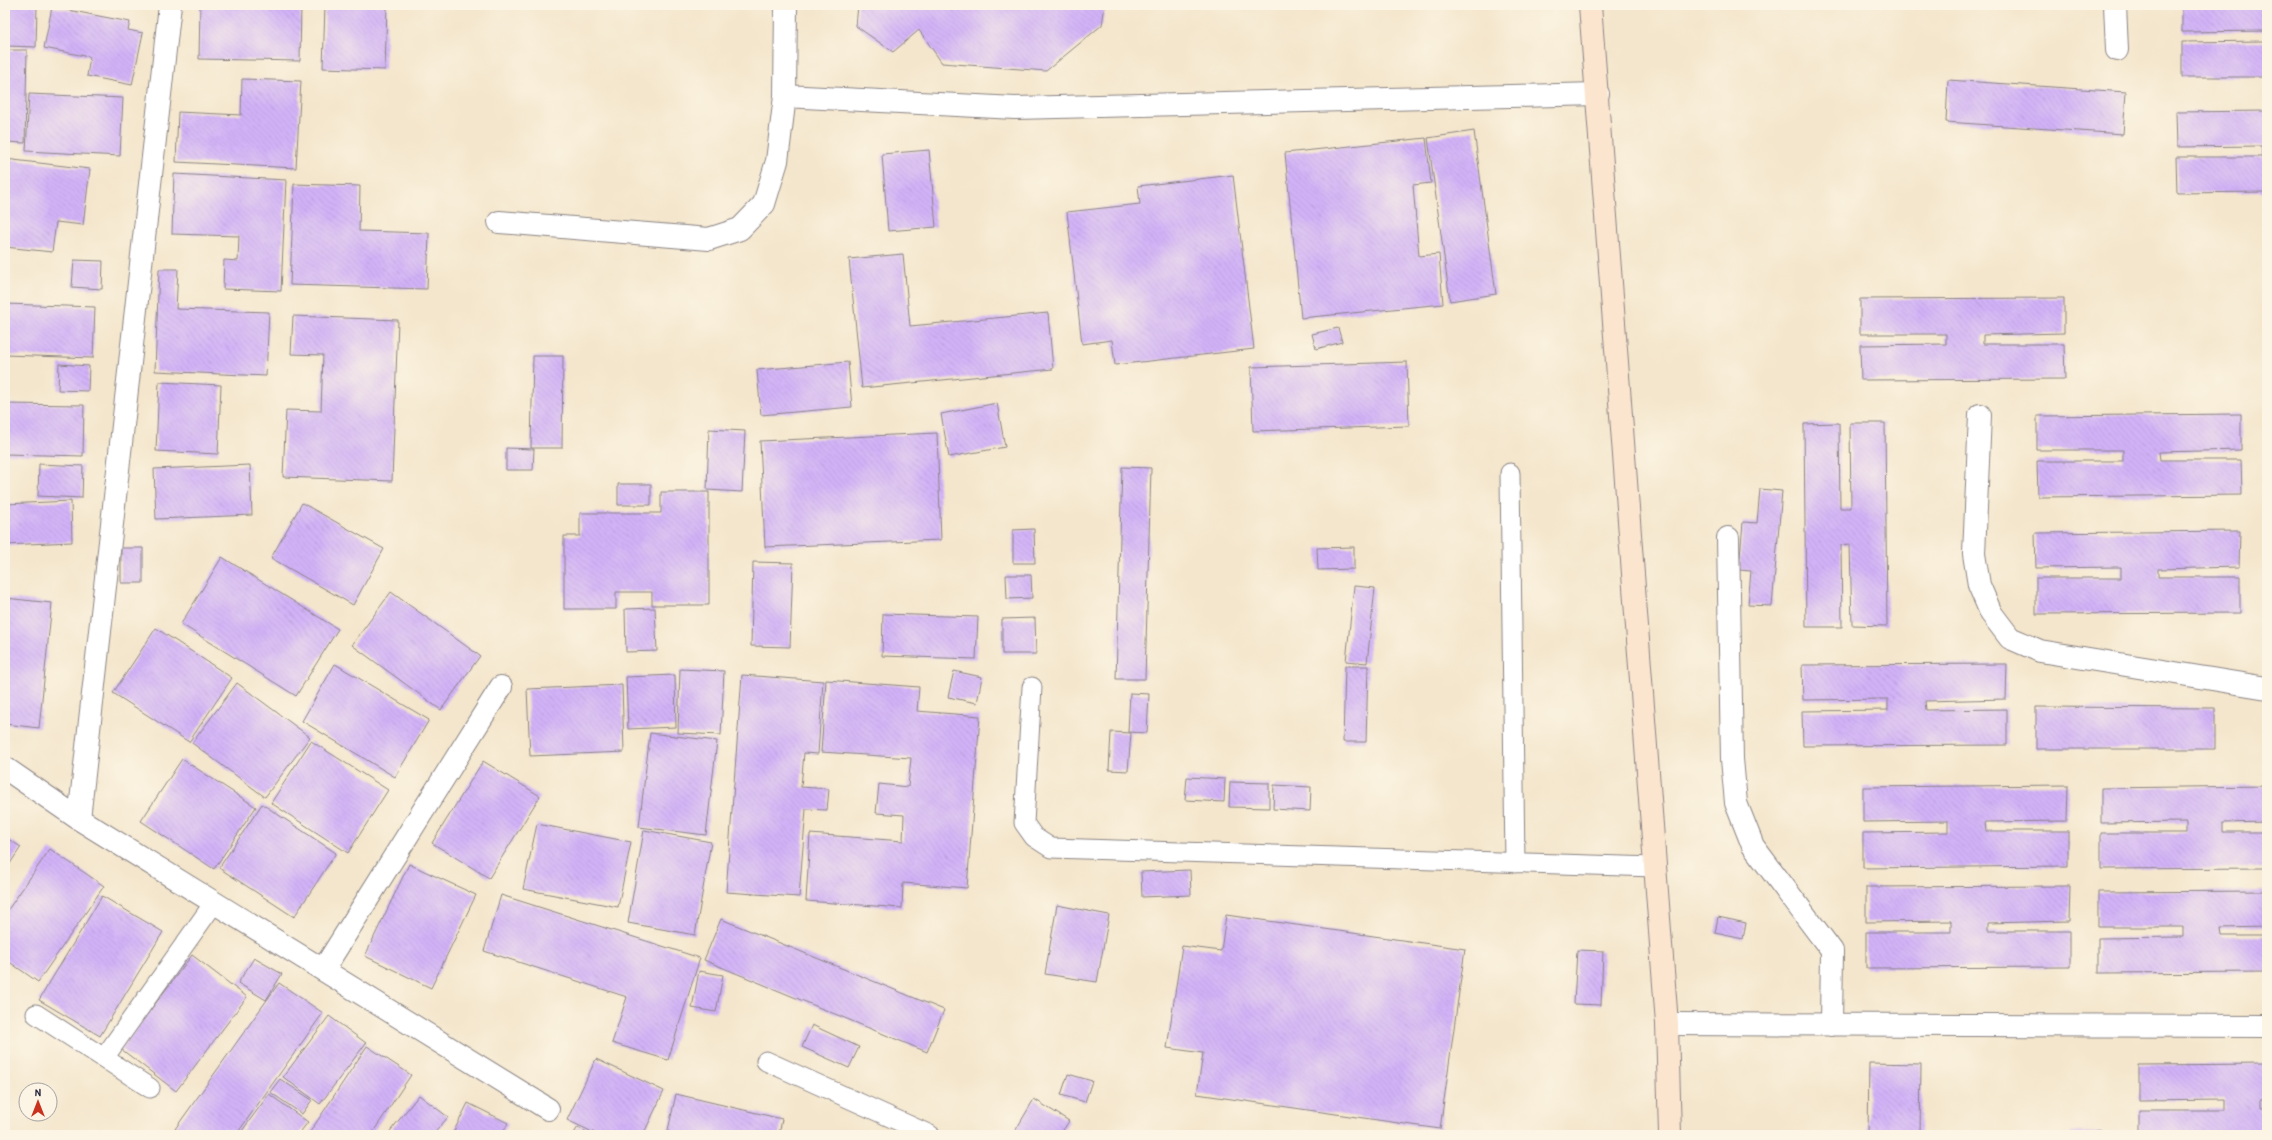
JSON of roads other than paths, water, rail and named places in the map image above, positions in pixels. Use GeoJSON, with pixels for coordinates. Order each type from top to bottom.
{"type":"FeatureCollection","features":[{"type":"Feature","properties":{"kind":"main road"},"geometry":{"type":"LineString","coordinates":[[1590,5],[1598,94],[1667,1024],[1670,1135]]}},
{"type":"Feature","properties":{"kind":"street"},"geometry":{"type":"LineString","coordinates":[[79,819],[170,5]]}},
{"type":"Feature","properties":{"kind":"street"},"geometry":{"type":"LineString","coordinates":[[499,222],[709,239],[740,229],[764,204],[777,161],[785,96],[786,5]]}},
{"type":"Feature","properties":{"kind":"street"},"geometry":{"type":"LineString","coordinates":[[2115,5],[2117,50]]}},
{"type":"Feature","properties":{"kind":"street"},"geometry":{"type":"LineString","coordinates":[[785,96],[1015,108],[1598,94]]}},
{"type":"Feature","properties":{"kind":"street"},"geometry":{"type":"LineString","coordinates":[[1980,415],[1974,554],[1979,585],[1991,613],[2010,638],[2040,651],[2267,688]]}},
{"type":"Feature","properties":{"kind":"street"},"geometry":{"type":"LineString","coordinates":[[1728,538],[1732,758],[1736,803],[1753,846],[1832,951],[1831,1025]]}},
{"type":"Feature","properties":{"kind":"street"},"geometry":{"type":"LineString","coordinates":[[323,970],[501,687]]}},
{"type":"Feature","properties":{"kind":"street"},"geometry":{"type":"LineString","coordinates":[[5,768],[79,819],[548,1108]]}},
{"type":"Feature","properties":{"kind":"street"},"geometry":{"type":"LineString","coordinates":[[1667,1024],[2267,1026]]}},
{"type":"Feature","properties":{"kind":"lane"},"geometry":{"type":"LineString","coordinates":[[1510,473],[1515,863]]}},
{"type":"Feature","properties":{"kind":"lane"},"geometry":{"type":"LineString","coordinates":[[1032,687],[1024,823],[1034,837],[1052,848],[1655,867]]}},
{"type":"Feature","properties":{"kind":"lane"},"geometry":{"type":"LineString","coordinates":[[104,1058],[214,902]]}},
{"type":"Feature","properties":{"kind":"lane"},"geometry":{"type":"LineString","coordinates":[[36,1014],[150,1088]]}},
{"type":"Feature","properties":{"kind":"lane"},"geometry":{"type":"LineString","coordinates":[[766,1062],[930,1135]]}}]}
